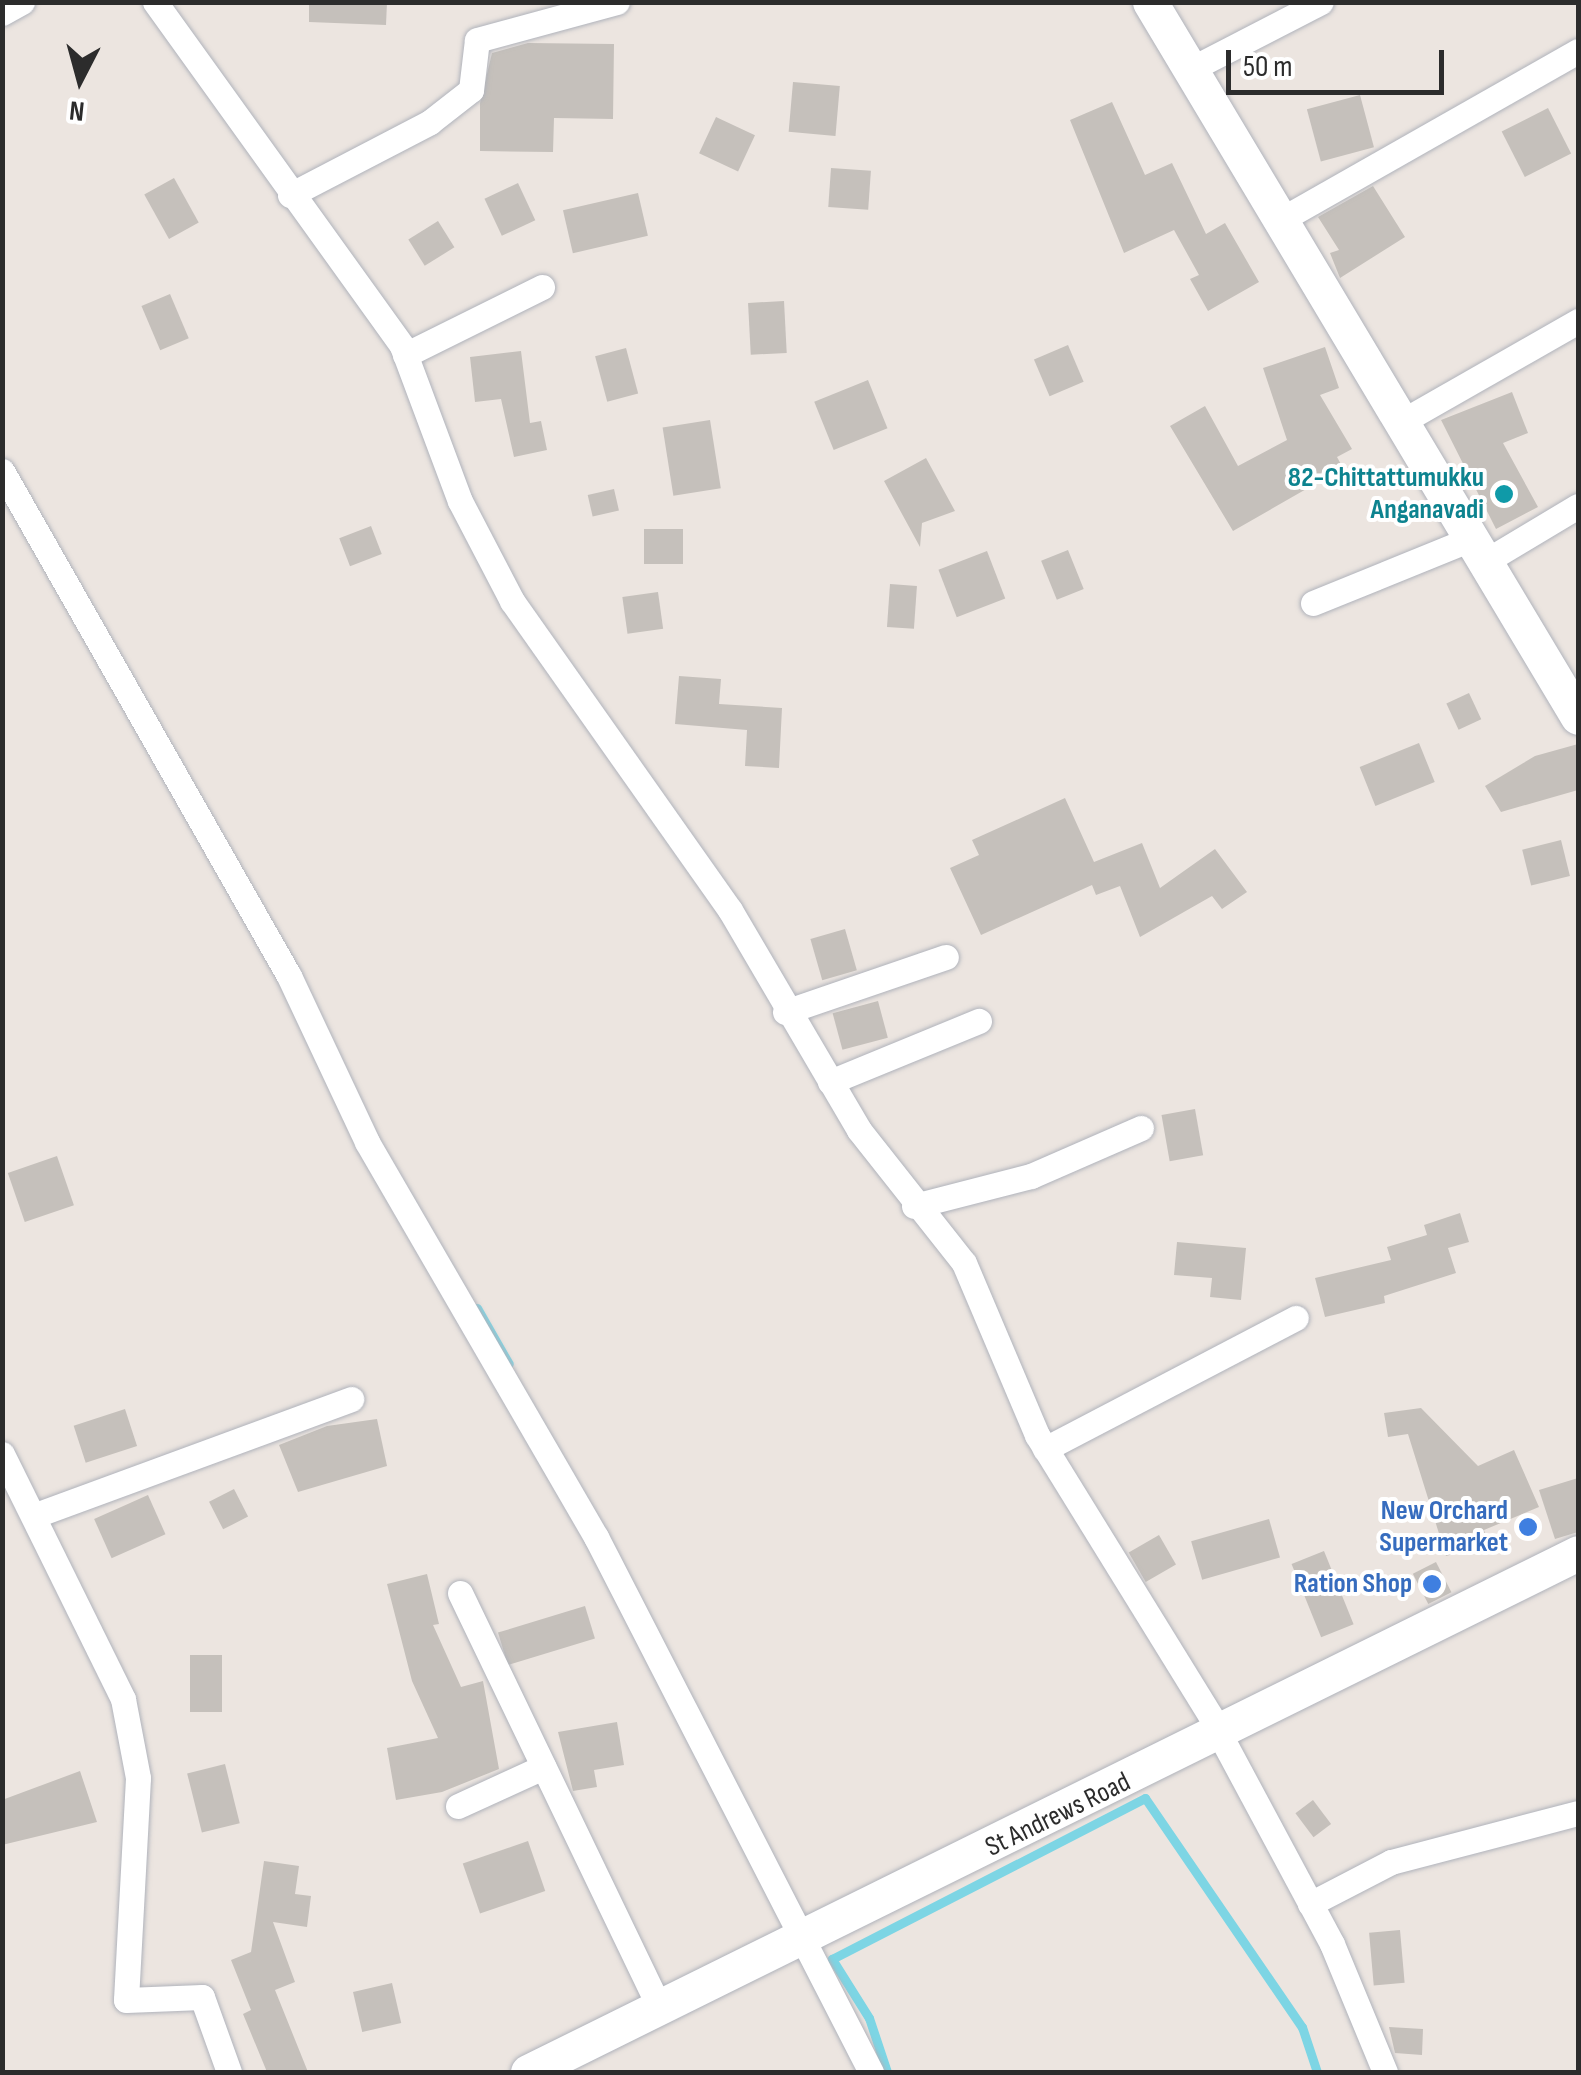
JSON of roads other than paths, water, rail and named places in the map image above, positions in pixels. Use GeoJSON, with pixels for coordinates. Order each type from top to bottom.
{"type":"FeatureCollection","features":[{"type":"Feature","properties":{"kind":"main road"},"geometry":{"type":"LineString","coordinates":[[1150,2],[1284,218],[1578,718]]}},
{"type":"Feature","properties":{"kind":"main road","name":"St Andrews Road"},"geometry":{"type":"LineString","coordinates":[[541,2070],[1578,1552]]}},
{"type":"Feature","properties":{"kind":"street"},"geometry":{"type":"LineString","coordinates":[[2,13],[22,2]]}},
{"type":"Feature","properties":{"kind":"street"},"geometry":{"type":"LineString","coordinates":[[154,2],[405,355],[460,501],[512,601],[730,910],[785,1012],[914,1206],[964,1263],[1046,1449],[1218,1731],[1310,1904],[1385,2072]]}},
{"type":"Feature","properties":{"kind":"street"},"geometry":{"type":"LineString","coordinates":[[290,195],[430,122],[472,90],[477,40],[617,2]]}},
{"type":"Feature","properties":{"kind":"street"},"geometry":{"type":"LineString","coordinates":[[1191,69],[1320,2]]}},
{"type":"Feature","properties":{"kind":"street"},"geometry":{"type":"LineString","coordinates":[[1284,218],[1578,51]]}},
{"type":"Feature","properties":{"kind":"street"},"geometry":{"type":"LineString","coordinates":[[405,355],[542,287]]}},
{"type":"Feature","properties":{"kind":"street"},"geometry":{"type":"LineString","coordinates":[[1403,421],[1578,322]]}},
{"type":"Feature","properties":{"kind":"street"},"geometry":{"type":"LineString","coordinates":[[2,471],[289,976],[367,1142],[596,1536],[871,2072]]}},
{"type":"Feature","properties":{"kind":"street"},"geometry":{"type":"LineString","coordinates":[[1313,603],[1479,549],[1578,506]]}},
{"type":"Feature","properties":{"kind":"street"},"geometry":{"type":"LineString","coordinates":[[785,1012],[946,957]]}},
{"type":"Feature","properties":{"kind":"street"},"geometry":{"type":"LineString","coordinates":[[830,1082],[979,1021]]}},
{"type":"Feature","properties":{"kind":"street"},"geometry":{"type":"LineString","coordinates":[[914,1206],[1031,1176],[1141,1128]]}},
{"type":"Feature","properties":{"kind":"street"},"geometry":{"type":"LineString","coordinates":[[1046,1449],[1296,1318]]}},
{"type":"Feature","properties":{"kind":"street"},"geometry":{"type":"LineString","coordinates":[[36,1515],[351,1398]]}},
{"type":"Feature","properties":{"kind":"street"},"geometry":{"type":"LineString","coordinates":[[2,1454],[36,1515],[123,1699],[138,1778],[126,2000],[202,1997],[229,2072]]}},
{"type":"Feature","properties":{"kind":"street"},"geometry":{"type":"LineString","coordinates":[[460,1593],[661,2012]]}},
{"type":"Feature","properties":{"kind":"street"},"geometry":{"type":"LineString","coordinates":[[458,1806],[543,1767]]}},
{"type":"Feature","properties":{"kind":"street"},"geometry":{"type":"LineString","coordinates":[[1310,1904],[1392,1862],[1578,1813]]}},
{"type":"Feature","properties":{"kind":"waterway"},"geometry":{"type":"LineString","coordinates":[[477,1308],[509,1364]]}},
{"type":"Feature","properties":{"kind":"waterway"},"geometry":{"type":"LineString","coordinates":[[887,2072],[869,2018],[832,1959],[1145,1798],[1302,2027],[1317,2072]]}},
{"type":"Feature","properties":{"kind":"place","name":"82-Chittattumukku Anganavadi"},"geometry":{"type":"Point","coordinates":[1504,494]}},
{"type":"Feature","properties":{"kind":"place","name":"New Orchard Supermarket"},"geometry":{"type":"Point","coordinates":[1528,1527]}},
{"type":"Feature","properties":{"kind":"place","name":"Ration Shop"},"geometry":{"type":"Point","coordinates":[1432,1584]}}]}
